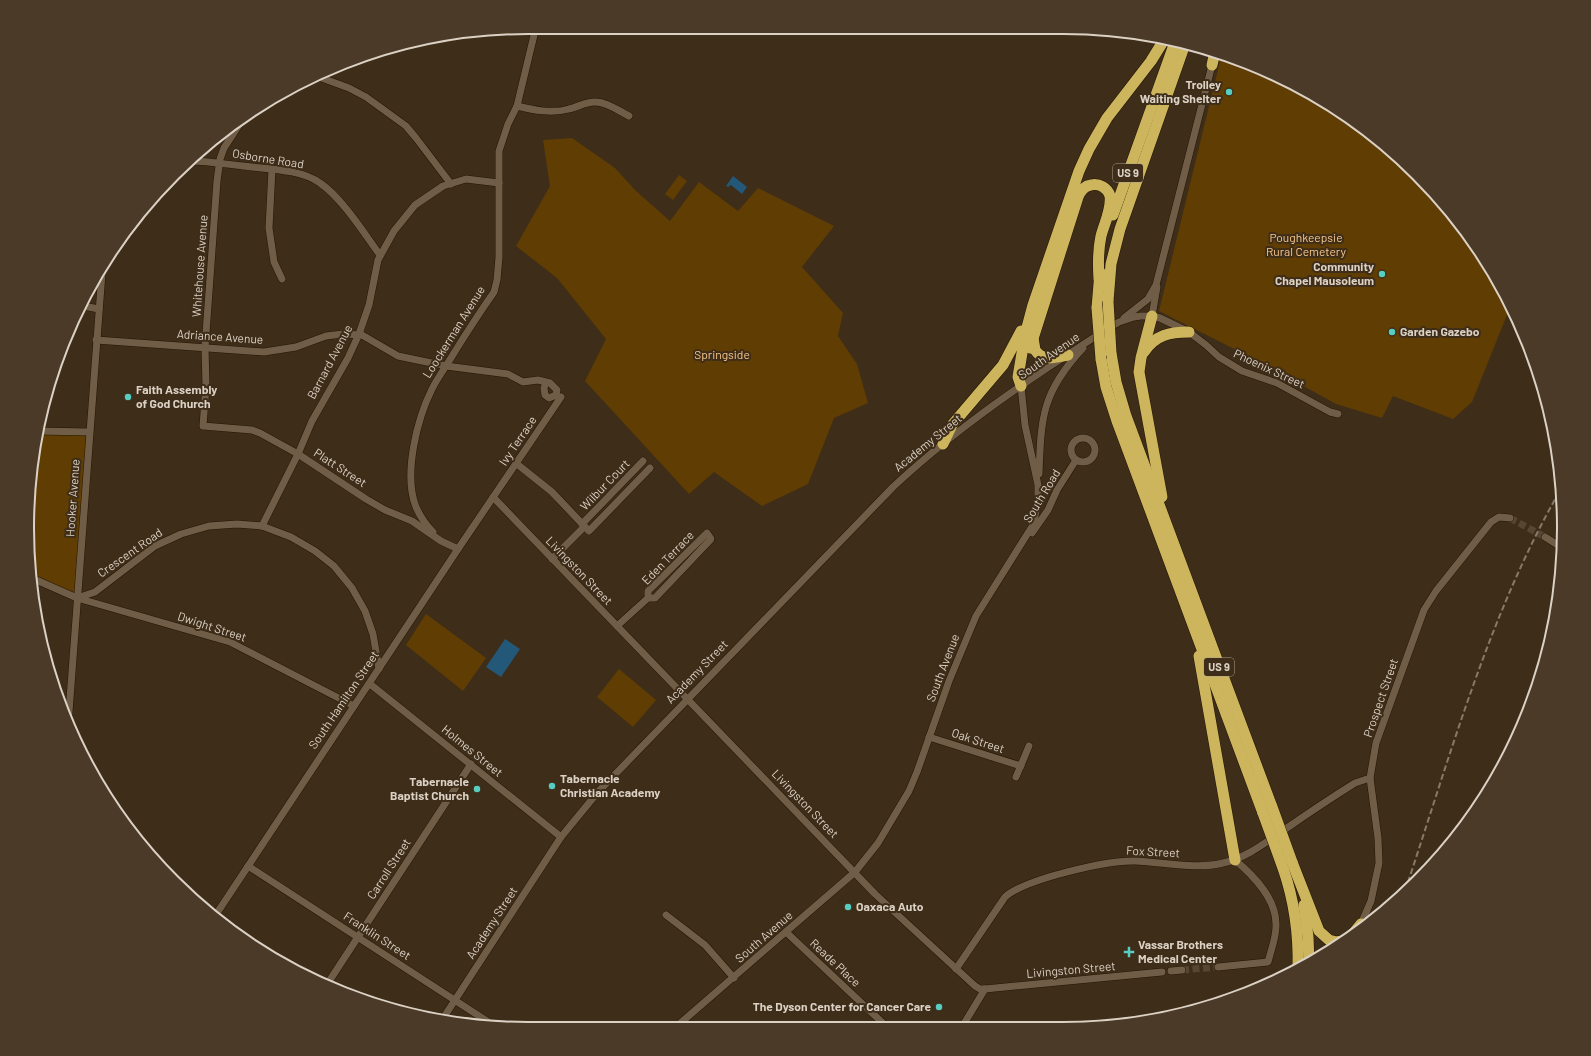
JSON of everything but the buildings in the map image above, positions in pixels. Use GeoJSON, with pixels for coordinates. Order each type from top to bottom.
{"type":"FeatureCollection","features":[{"type":"Feature","properties":{"kind":"highway"},"geometry":{"type":"LineString","coordinates":[[1021,386],[1018,377],[1020,360],[1033,305],[1075,183],[1089,149],[1110,113],[1151,61],[1162,44]]}},
{"type":"Feature","properties":{"kind":"highway","name":"US 9"},"geometry":{"type":"LineString","coordinates":[[1173,47],[1112,219],[1103,254],[1099,279],[1097,308],[1101,359],[1106,387],[1113,410],[1194,627],[1267,810]]}},
{"type":"Feature","properties":{"kind":"highway","name":"US 9"},"geometry":{"type":"LineString","coordinates":[[1183,49],[1120,229],[1111,264],[1108,301],[1111,353],[1122,405],[1287,865],[1300,888],[1305,912],[1309,956]]}},
{"type":"Feature","properties":{"kind":"highway"},"geometry":{"type":"LineString","coordinates":[[1212,65],[1214,58]]}},
{"type":"Feature","properties":{"kind":"highway"},"geometry":{"type":"LineString","coordinates":[[1021,386],[1025,377],[1028,353],[1034,330],[1078,197],[1084,188],[1093,185],[1105,189],[1110,198],[1110,204],[1100,241],[1099,279]]}},
{"type":"Feature","properties":{"kind":"highway"},"geometry":{"type":"LineString","coordinates":[[942,444],[952,425],[1007,358],[1033,305]]}},
{"type":"Feature","properties":{"kind":"highway"},"geometry":{"type":"LineString","coordinates":[[1152,316],[1141,358],[1139,377],[1167,527]]}},
{"type":"Feature","properties":{"kind":"highway"},"geometry":{"type":"LineString","coordinates":[[1034,330],[1033,345],[1038,355],[1047,358],[1068,355]]}},
{"type":"Feature","properties":{"kind":"highway"},"geometry":{"type":"LineString","coordinates":[[1141,358],[1150,344],[1161,336],[1173,332],[1189,332]]}},
{"type":"Feature","properties":{"kind":"highway"},"geometry":{"type":"LineString","coordinates":[[1194,627],[1235,860]]}},
{"type":"Feature","properties":{"kind":"highway"},"geometry":{"type":"LineString","coordinates":[[1287,865],[1319,932],[1329,940],[1333,941]]}},
{"type":"Feature","properties":{"kind":"highway","name":"US 9"},"geometry":{"type":"LineString","coordinates":[[1287,865],[1295,919],[1298,962]]}},
{"type":"Feature","properties":{"kind":"street","name":"Loockerman Avenue"},"geometry":{"type":"LineString","coordinates":[[441,541],[425,523],[416,507],[411,477],[416,440],[423,409],[432,389],[494,292],[497,280],[499,257],[499,183],[501,146],[508,124],[517,106],[534,34]]}},
{"type":"Feature","properties":{"kind":"street"},"geometry":{"type":"LineString","coordinates":[[1112,326],[1148,299],[1154,290],[1212,65]]}},
{"type":"Feature","properties":{"kind":"street"},"geometry":{"type":"LineString","coordinates":[[323,79],[349,88],[366,97],[406,126],[451,184]]}},
{"type":"Feature","properties":{"kind":"street"},"geometry":{"type":"LineString","coordinates":[[517,106],[536,110],[568,109],[583,103],[596,102],[607,104],[629,116]]}},
{"type":"Feature","properties":{"kind":"street","name":"Whitehouse Avenue"},"geometry":{"type":"LineString","coordinates":[[203,426],[206,386],[205,347],[217,181],[224,148],[236,130]]}},
{"type":"Feature","properties":{"kind":"street","name":"Osborne Road"},"geometry":{"type":"LineString","coordinates":[[198,161],[272,170],[310,177],[321,183],[340,201],[380,255]]}},
{"type":"Feature","properties":{"kind":"street"},"geometry":{"type":"LineString","coordinates":[[272,170],[270,235],[274,262],[282,279]]}},
{"type":"Feature","properties":{"kind":"street","name":"Barnard Avenue"},"geometry":{"type":"LineString","coordinates":[[262,526],[298,454],[312,421],[348,358],[359,334],[369,305],[378,260],[394,232],[415,205],[434,191],[466,180],[499,183]]}},
{"type":"Feature","properties":{"kind":"street"},"geometry":{"type":"LineString","coordinates":[[1152,316],[1158,278]]}},
{"type":"Feature","properties":{"kind":"street","name":"Hooker Avenue"},"geometry":{"type":"LineString","coordinates":[[69,710],[102,279]]}},
{"type":"Feature","properties":{"kind":"street"},"geometry":{"type":"LineString","coordinates":[[87,307],[99,309]]}},
{"type":"Feature","properties":{"kind":"street","name":"South Avenue"},"geometry":{"type":"LineString","coordinates":[[682,1022],[856,872],[878,843],[909,791],[918,772],[953,670],[976,616],[1024,541],[1035,517],[1038,494],[1036,475],[1025,425],[1021,386],[1112,326],[1134,317],[1152,316]]}},
{"type":"Feature","properties":{"kind":"street","name":"Phoenix Street"},"geometry":{"type":"LineString","coordinates":[[1152,316],[1160,318],[1189,332],[1206,345],[1219,358],[1242,371],[1277,383],[1330,412],[1338,414]]}},
{"type":"Feature","properties":{"kind":"street","name":"Adriance Avenue"},"geometry":{"type":"LineString","coordinates":[[96,340],[264,352],[296,347],[326,336],[359,334],[398,356],[446,366],[508,374],[523,382],[538,380],[546,382]]}},
{"type":"Feature","properties":{"kind":"street"},"geometry":{"type":"LineString","coordinates":[[1038,494],[1041,429],[1045,407],[1050,393],[1061,375],[1090,341]]}},
{"type":"Feature","properties":{"kind":"street","name":"Academy Street"},"geometry":{"type":"LineString","coordinates":[[445,1015],[561,837],[598,792],[869,510],[919,463],[942,444],[1021,386]]}},
{"type":"Feature","properties":{"kind":"street","name":"Ivy Terrace"},"geometry":{"type":"LineString","coordinates":[[493,497],[517,464],[561,397]]}},
{"type":"Feature","properties":{"kind":"street","name":"Platt Street"},"geometry":{"type":"LineString","coordinates":[[203,426],[252,430],[298,454],[366,499],[385,510],[412,521],[441,541],[458,550]]}},
{"type":"Feature","properties":{"kind":"street"},"geometry":{"type":"LineString","coordinates":[[43,431],[89,432]]}},
{"type":"Feature","properties":{"kind":"street","name":"South Road"},"geometry":{"type":"LineString","coordinates":[[1024,541],[1038,525],[1048,510],[1057,490],[1076,460]]}},
{"type":"Feature","properties":{"kind":"street","name":"Wilbur Court"},"geometry":{"type":"LineString","coordinates":[[585,527],[643,461]]}},
{"type":"Feature","properties":{"kind":"street"},"geometry":{"type":"LineString","coordinates":[[517,464],[552,492],[585,527]]}},
{"type":"Feature","properties":{"kind":"street","name":"Wilbur Court"},"geometry":{"type":"LineString","coordinates":[[552,559],[650,468]]}},
{"type":"Feature","properties":{"kind":"street","name":"Livingston Street"},"geometry":{"type":"LineString","coordinates":[[493,497],[856,872],[875,894],[975,986],[980,989],[985,989],[1162,972]]}},
{"type":"Feature","properties":{"kind":"street","name":"South Hamilton Street"},"geometry":{"type":"LineString","coordinates":[[218,912],[493,497]]}},
{"type":"Feature","properties":{"kind":"street","name":"Prospect Street"},"geometry":{"type":"LineString","coordinates":[[1363,921],[1371,901],[1379,863],[1378,838],[1370,778],[1376,743],[1424,610],[1436,590],[1491,522],[1499,517],[1510,518]]}},
{"type":"Feature","properties":{"kind":"street","name":"Crescent Road"},"geometry":{"type":"LineString","coordinates":[[77,598],[95,592],[155,546],[181,534],[209,526],[237,524],[262,526],[291,537],[315,551],[334,566],[352,588],[365,611],[373,634],[379,669]]}},
{"type":"Feature","properties":{"kind":"street","name":"Eden Terrace"},"geometry":{"type":"LineString","coordinates":[[617,626],[648,598],[655,598],[711,539],[707,533],[648,591],[648,598]]}},
{"type":"Feature","properties":{"kind":"street"},"geometry":{"type":"LineString","coordinates":[[1546,537],[1557,543]]}},
{"type":"Feature","properties":{"kind":"street","name":"Dwight Street"},"geometry":{"type":"LineString","coordinates":[[37,580],[77,598],[230,642],[354,706]]}},
{"type":"Feature","properties":{"kind":"street","name":"Holmes Street"},"geometry":{"type":"LineString","coordinates":[[370,684],[561,837]]}},
{"type":"Feature","properties":{"kind":"street","name":"Oak Street"},"geometry":{"type":"LineString","coordinates":[[929,737],[1021,766]]}},
{"type":"Feature","properties":{"kind":"street"},"geometry":{"type":"LineString","coordinates":[[1016,777],[1029,746]]}},
{"type":"Feature","properties":{"kind":"street","name":"Carroll Street"},"geometry":{"type":"LineString","coordinates":[[330,980],[471,764]]}},
{"type":"Feature","properties":{"kind":"street","name":"Fox Street"},"geometry":{"type":"LineString","coordinates":[[956,969],[1005,897],[1012,891],[1027,884],[1107,863],[1134,861],[1200,866],[1235,860],[1255,849],[1355,783],[1370,778]]}},
{"type":"Feature","properties":{"kind":"street"},"geometry":{"type":"LineString","coordinates":[[1218,966],[1268,962],[1276,931],[1274,911],[1269,899],[1249,874],[1235,860]]}},
{"type":"Feature","properties":{"kind":"street","name":"Franklin Street"},"geometry":{"type":"LineString","coordinates":[[248,866],[485,1020]]}},
{"type":"Feature","properties":{"kind":"street"},"geometry":{"type":"LineString","coordinates":[[666,915],[705,945],[734,978]]}},
{"type":"Feature","properties":{"kind":"street","name":"Reade Place"},"geometry":{"type":"LineString","coordinates":[[786,932],[882,1022]]}},
{"type":"Feature","properties":{"kind":"street"},"geometry":{"type":"LineString","coordinates":[[1171,971],[1182,970]]}},
{"type":"Feature","properties":{"kind":"street"},"geometry":{"type":"LineString","coordinates":[[965,1022],[985,989]]}},
{"type":"Feature","properties":{"kind":"green space","name":"Poughkeepsie Rural Cemetery"},"geometry":{"type":"Polygon","coordinates":[[[1220,60],[1281,85],[1310,100],[1364,136],[1389,157],[1434,202],[1455,227],[1491,281],[1508,314],[1472,402],[1453,419],[1393,396],[1382,418],[1336,404],[1260,362],[1159,311],[1220,60]]]}},
{"type":"Feature","properties":{"kind":"green space","name":"Springside"},"geometry":{"type":"Polygon","coordinates":[[[572,138],[615,168],[635,190],[670,221],[699,182],[738,211],[758,188],[834,226],[802,267],[843,313],[838,336],[857,364],[868,403],[834,418],[808,484],[762,506],[714,472],[689,494],[585,381],[606,339],[557,278],[516,246],[550,186],[543,140],[572,138]]]}},
{"type":"Feature","properties":{"kind":"green space"},"geometry":{"type":"Polygon","coordinates":[[[679,175],[687,181],[673,200],[665,194],[679,175]]]}},
{"type":"Feature","properties":{"kind":"green space"},"geometry":{"type":"Polygon","coordinates":[[[43,431],[89,432],[77,598],[37,580],[34,528],[35,496],[43,431]]]}},
{"type":"Feature","properties":{"kind":"green space"},"geometry":{"type":"Polygon","coordinates":[[[426,614],[486,658],[463,691],[406,645],[426,614]]]}},
{"type":"Feature","properties":{"kind":"green space"},"geometry":{"type":"Polygon","coordinates":[[[619,669],[656,700],[633,727],[597,697],[619,669]]]}},
{"type":"Feature","properties":{"kind":"water"},"geometry":{"type":"Polygon","coordinates":[[[733,176],[747,187],[742,194],[731,185],[728,187],[726,186],[733,176]]]}},
{"type":"Feature","properties":{"kind":"water"},"geometry":{"type":"Polygon","coordinates":[[[505,639],[520,649],[501,677],[486,667],[505,639]]]}},
{"type":"Feature","properties":{"kind":"tunnel"},"geometry":{"type":"LineString","coordinates":[[1510,518],[1545,537]]}},
{"type":"Feature","properties":{"kind":"tunnel"},"geometry":{"type":"LineString","coordinates":[[1182,970],[1218,967]]}},
{"type":"Feature","properties":{"kind":"railway"},"geometry":{"type":"LineString","coordinates":[[1409,880],[1473,685],[1492,634],[1536,535],[1556,498]]}},
{"type":"Feature","properties":{"kind":"place","name":"Trolley Waiting Shelter"},"geometry":{"type":"Point","coordinates":[1229,92]}},
{"type":"Feature","properties":{"kind":"place","name":"Community Chapel Mausoleum"},"geometry":{"type":"Point","coordinates":[1382,274]}},
{"type":"Feature","properties":{"kind":"place","name":"Garden Gazebo"},"geometry":{"type":"Point","coordinates":[1392,332]}},
{"type":"Feature","properties":{"kind":"place","name":"Faith Assembly of God Church"},"geometry":{"type":"Point","coordinates":[128,397]}},
{"type":"Feature","properties":{"kind":"place","name":"Tabernacle Christian Academy"},"geometry":{"type":"Point","coordinates":[552,786]}},
{"type":"Feature","properties":{"kind":"place","name":"Tabernacle Baptist Church"},"geometry":{"type":"Point","coordinates":[477,789]}},
{"type":"Feature","properties":{"kind":"place","name":"Oaxaca Auto"},"geometry":{"type":"Point","coordinates":[848,907]}},
{"type":"Feature","properties":{"kind":"place","name":"Vassar Brothers Medical Center"},"geometry":{"type":"Point","coordinates":[1129,952]}},
{"type":"Feature","properties":{"kind":"place","name":"The Dyson Center for Cancer Care"},"geometry":{"type":"Point","coordinates":[939,1007]}}]}
